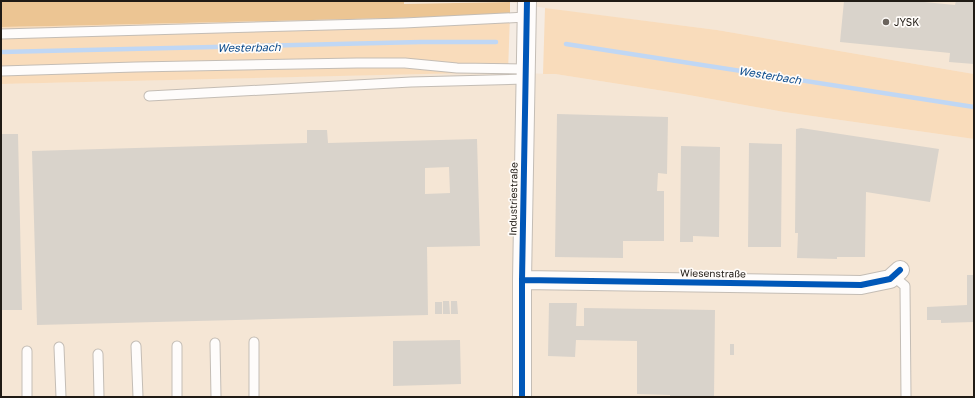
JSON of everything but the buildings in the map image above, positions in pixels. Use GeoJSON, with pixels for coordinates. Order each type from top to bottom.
{"type":"FeatureCollection","features":[{"type":"Feature","properties":{"kind":"street","name":"Industriestraße"},"geometry":{"type":"LineString","coordinates":[[522,397],[522,280],[527,9]]}},
{"type":"Feature","properties":{"kind":"street","name":"Wiesenstraße"},"geometry":{"type":"LineString","coordinates":[[522,280],[861,286],[890,279],[897,273]]}},
{"type":"Feature","properties":{"kind":"lane"},"geometry":{"type":"LineString","coordinates":[[1,34],[396,24],[527,9]]}},
{"type":"Feature","properties":{"kind":"lane"},"geometry":{"type":"LineString","coordinates":[[1,71],[136,67],[405,63],[525,74]]}},
{"type":"Feature","properties":{"kind":"lane"},"geometry":{"type":"LineString","coordinates":[[149,96],[411,82],[525,74]]}},
{"type":"Feature","properties":{"kind":"lane","name":"Wiesenstraße"},"geometry":{"type":"LineString","coordinates":[[897,273],[905,286],[906,397]]}},
{"type":"Feature","properties":{"kind":"lane"},"geometry":{"type":"LineString","coordinates":[[254,342],[254,397]]}},
{"type":"Feature","properties":{"kind":"lane"},"geometry":{"type":"LineString","coordinates":[[215,343],[216,397]]}},
{"type":"Feature","properties":{"kind":"lane"},"geometry":{"type":"LineString","coordinates":[[136,346],[138,397]]}},
{"type":"Feature","properties":{"kind":"lane"},"geometry":{"type":"LineString","coordinates":[[177,346],[178,397]]}},
{"type":"Feature","properties":{"kind":"lane"},"geometry":{"type":"LineString","coordinates":[[59,347],[61,397]]}},
{"type":"Feature","properties":{"kind":"lane"},"geometry":{"type":"LineString","coordinates":[[27,351],[27,397]]}},
{"type":"Feature","properties":{"kind":"lane"},"geometry":{"type":"LineString","coordinates":[[98,354],[99,397]]}},
{"type":"Feature","properties":{"kind":"shaded area"},"geometry":{"type":"Polygon","coordinates":[[[1,1],[404,1],[404,4],[510,2],[510,15],[1,27],[1,1]]]}},
{"type":"Feature","properties":{"kind":"shaded area"},"geometry":{"type":"Polygon","coordinates":[[[404,1],[974,1],[974,74],[717,30],[557,10],[510,2],[404,5],[404,1]]]}},
{"type":"Feature","properties":{"kind":"shaded area"},"geometry":{"type":"Polygon","coordinates":[[[545,8],[717,30],[974,74],[974,139],[784,112],[683,94],[555,74],[543,74],[545,8]]]}},
{"type":"Feature","properties":{"kind":"shaded area"},"geometry":{"type":"Polygon","coordinates":[[[510,15],[508,72],[1,84],[1,27],[510,15]]]}},
{"type":"Feature","properties":{"kind":"shaded area"},"geometry":{"type":"Polygon","coordinates":[[[483,72],[555,74],[683,94],[784,112],[974,139],[974,397],[1,397],[1,84],[483,72]]]}},
{"type":"Feature","properties":{"kind":"waterway","name":"Westerbach"},"geometry":{"type":"LineString","coordinates":[[1,52],[421,42],[496,42]]}},
{"type":"Feature","properties":{"kind":"waterway","name":"Westerbach"},"geometry":{"type":"LineString","coordinates":[[566,44],[974,107]]}},
{"type":"Feature","properties":{"kind":"cycle path"},"geometry":{"type":"LineString","coordinates":[[522,397],[522,280],[527,1]]}},
{"type":"Feature","properties":{"kind":"cycle path"},"geometry":{"type":"LineString","coordinates":[[522,280],[861,285],[890,279],[900,270]]}},
{"type":"Feature","properties":{"kind":"place","name":"JYSK"},"geometry":{"type":"Point","coordinates":[886,22]}}]}
